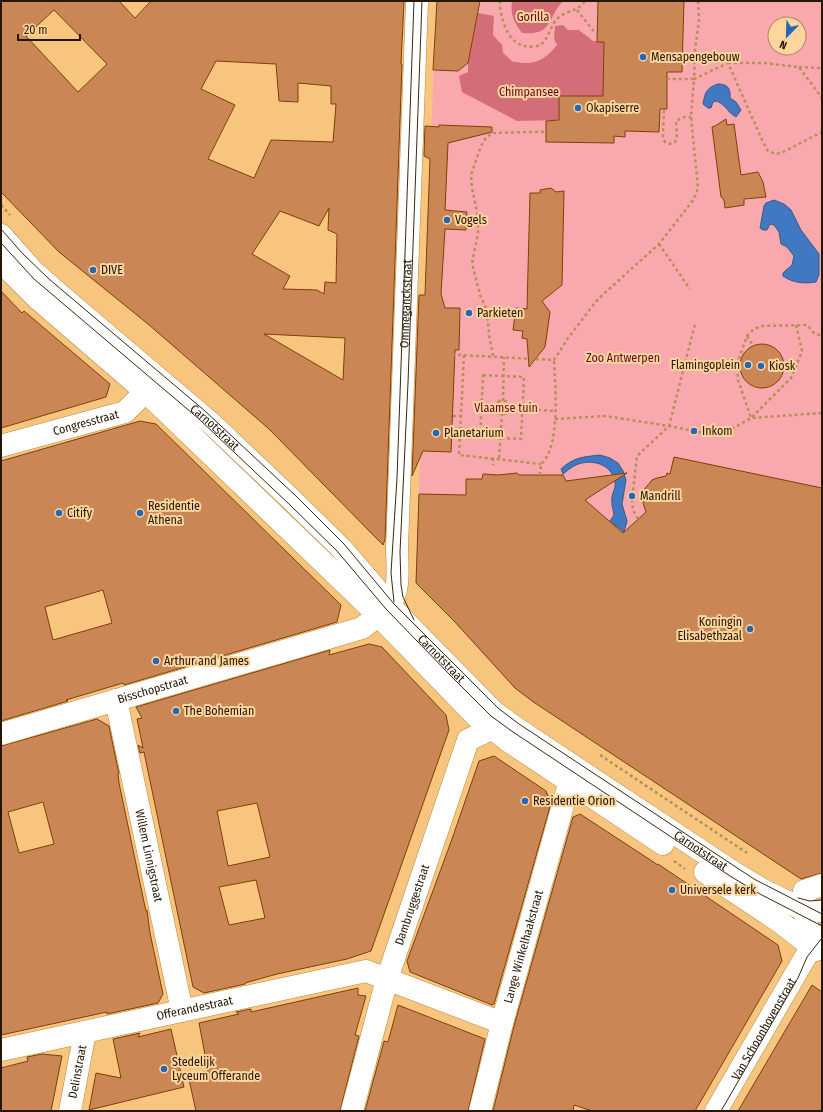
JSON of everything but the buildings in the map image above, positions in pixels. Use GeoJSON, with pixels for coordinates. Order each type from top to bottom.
{"type":"FeatureCollection","features":[{"type":"Feature","properties":{"kind":"street","name":"Ommeganckstraat"},"geometry":{"type":"LineString","coordinates":[[384,610],[393,599],[397,586],[397,547],[417,1]]}},
{"type":"Feature","properties":{"kind":"street","name":"Carnotstraat"},"geometry":{"type":"LineString","coordinates":[[1,235],[33,271],[59,294],[384,610],[466,707],[493,721],[516,728],[733,872],[763,890],[813,899],[819,946]]}},
{"type":"Feature","properties":{"kind":"street","name":"Carnotstraat"},"geometry":{"type":"LineString","coordinates":[[1,262],[37,298],[154,387]]}},
{"type":"Feature","properties":{"kind":"street","name":"Congresstraat"},"geometry":{"type":"LineString","coordinates":[[1,446],[125,412],[154,387]]}},
{"type":"Feature","properties":{"kind":"street","name":"Bisschopstraat"},"geometry":{"type":"LineString","coordinates":[[1,734],[362,628],[384,610]]}},
{"type":"Feature","properties":{"kind":"street","name":"Willem Linnigstraat"},"geometry":{"type":"LineString","coordinates":[[116,700],[182,1011]]}},
{"type":"Feature","properties":{"kind":"street","name":"Carnotstraat"},"geometry":{"type":"LineString","coordinates":[[493,721],[572,784],[780,922],[819,946]]}},
{"type":"Feature","properties":{"kind":"street","name":"Dambruggestraat"},"geometry":{"type":"LineString","coordinates":[[352,1111],[387,979],[468,740],[483,733],[493,721]]}},
{"type":"Feature","properties":{"kind":"street","name":"Lange Winkelhaakstraat"},"geometry":{"type":"LineString","coordinates":[[480,1111],[502,1023],[567,791],[572,784]]}},
{"type":"Feature","properties":{"kind":"street","name":"Van Schoonhovenstraat"},"geometry":{"type":"LineString","coordinates":[[716,1111],[819,946]]}},
{"type":"Feature","properties":{"kind":"street","name":"Offerandestraat"},"geometry":{"type":"LineString","coordinates":[[1,1050],[366,971],[502,1023]]}},
{"type":"Feature","properties":{"kind":"street","name":"Delinstraat"},"geometry":{"type":"LineString","coordinates":[[70,1111],[85,1032]]}},
{"type":"Feature","properties":{"kind":"path"},"geometry":{"type":"LineString","coordinates":[[500,1],[501,14],[512,40],[518,45],[529,47],[539,45],[544,40],[557,18],[566,13],[577,10],[585,1]]}},
{"type":"Feature","properties":{"kind":"path"},"geometry":{"type":"LineString","coordinates":[[540,475],[541,464],[547,458],[551,445],[555,419],[554,360],[568,338],[598,299],[659,244],[694,199],[698,188],[692,117],[695,50],[699,20],[698,1]]}},
{"type":"Feature","properties":{"kind":"path"},"geometry":{"type":"LineString","coordinates":[[577,10],[595,33],[597,32]]}},
{"type":"Feature","properties":{"kind":"path"},"geometry":{"type":"LineString","coordinates":[[728,63],[768,151],[776,154],[784,152],[822,132]]}},
{"type":"Feature","properties":{"kind":"path"},"geometry":{"type":"LineString","coordinates":[[692,117],[684,117],[676,121],[678,137],[675,142],[669,144],[665,142],[663,136],[665,79],[694,79],[728,63],[763,63],[822,68]]}},
{"type":"Feature","properties":{"kind":"path"},"geometry":{"type":"LineString","coordinates":[[799,67],[822,98]]}},
{"type":"Feature","properties":{"kind":"path"},"geometry":{"type":"LineString","coordinates":[[493,356],[485,306],[480,295],[472,263],[478,233],[478,217],[471,175],[485,139],[492,132],[572,131],[573,102],[664,103]]}},
{"type":"Feature","properties":{"kind":"path"},"geometry":{"type":"LineString","coordinates":[[659,244],[690,289]]}},
{"type":"Feature","properties":{"kind":"path"},"geometry":{"type":"LineString","coordinates":[[638,519],[633,510],[632,500],[637,456],[669,426],[695,324]]}},
{"type":"Feature","properties":{"kind":"path"},"geometry":{"type":"LineString","coordinates":[[698,432],[720,436],[751,418],[791,378],[802,351],[796,325]]}},
{"type":"Feature","properties":{"kind":"path"},"geometry":{"type":"LineString","coordinates":[[751,418],[738,380],[738,364],[747,336],[753,330],[761,326],[807,325],[814,333],[822,336]]}},
{"type":"Feature","properties":{"kind":"path"},"geometry":{"type":"LineString","coordinates":[[747,336],[753,346]]}},
{"type":"Feature","properties":{"kind":"path"},"geometry":{"type":"LineString","coordinates":[[440,354],[554,360]]}},
{"type":"Feature","properties":{"kind":"path"},"geometry":{"type":"LineString","coordinates":[[464,355],[459,455],[499,458],[541,464]]}},
{"type":"Feature","properties":{"kind":"path"},"geometry":{"type":"LineString","coordinates":[[503,401],[504,357]]}},
{"type":"Feature","properties":{"kind":"path"},"geometry":{"type":"LineString","coordinates":[[483,375],[504,376],[524,377],[521,439],[480,437],[483,375]]}},
{"type":"Feature","properties":{"kind":"path"},"geometry":{"type":"LineString","coordinates":[[738,380],[743,378]]}},
{"type":"Feature","properties":{"kind":"path"},"geometry":{"type":"LineString","coordinates":[[498,401],[508,401],[507,414],[497,414],[497,408],[498,401]]}},
{"type":"Feature","properties":{"kind":"path"},"geometry":{"type":"LineString","coordinates":[[482,407],[497,408]]}},
{"type":"Feature","properties":{"kind":"path"},"geometry":{"type":"LineString","coordinates":[[508,408],[555,411]]}},
{"type":"Feature","properties":{"kind":"path"},"geometry":{"type":"LineString","coordinates":[[751,418],[822,413]]}},
{"type":"Feature","properties":{"kind":"path"},"geometry":{"type":"LineString","coordinates":[[499,458],[502,414]]}},
{"type":"Feature","properties":{"kind":"path"},"geometry":{"type":"LineString","coordinates":[[453,416],[461,416]]}},
{"type":"Feature","properties":{"kind":"path"},"geometry":{"type":"LineString","coordinates":[[555,419],[605,416],[689,430]]}},
{"type":"Feature","properties":{"kind":"path"},"geometry":{"type":"LineString","coordinates":[[493,458],[493,465]]}},
{"type":"Feature","properties":{"kind":"green space","name":"Zoo Antwerpen"},"geometry":{"type":"Polygon","coordinates":[[[436,1],[822,1],[822,554],[741,573],[477,516],[418,514],[436,1]]]}},
{"type":"Feature","properties":{"kind":"green space","name":"Gorilla"},"geometry":{"type":"Polygon","coordinates":[[[512,1],[563,1],[544,29],[539,32],[522,33],[513,18],[512,1]]]}},
{"type":"Feature","properties":{"kind":"green space","name":"Chimpansee"},"geometry":{"type":"Polygon","coordinates":[[[478,13],[494,16],[493,35],[502,45],[503,53],[513,62],[529,63],[538,61],[547,56],[557,45],[554,39],[555,26],[563,25],[568,30],[579,30],[593,41],[604,42],[603,96],[559,96],[559,120],[517,121],[462,92],[459,76],[468,72],[468,63],[478,13]]]}},
{"type":"Feature","properties":{"kind":"water"},"geometry":{"type":"Polygon","coordinates":[[[718,84],[728,87],[730,98],[736,102],[741,110],[736,117],[717,101],[713,102],[711,108],[708,108],[703,104],[707,91],[711,87],[718,84]]]}},
{"type":"Feature","properties":{"kind":"water"},"geometry":{"type":"Polygon","coordinates":[[[774,200],[784,204],[791,210],[801,230],[819,254],[819,275],[816,282],[799,282],[783,276],[783,273],[792,265],[794,256],[787,247],[781,244],[779,232],[774,225],[770,224],[767,230],[760,228],[764,206],[766,203],[774,200]]]}},
{"type":"Feature","properties":{"kind":"water"},"geometry":{"type":"Polygon","coordinates":[[[600,455],[610,458],[618,463],[626,480],[622,504],[627,521],[624,532],[610,521],[614,515],[612,495],[615,488],[615,482],[610,471],[600,464],[588,462],[574,466],[563,474],[561,469],[575,460],[600,455]]]}},
{"type":"Feature","properties":{"kind":"tram line"},"geometry":{"type":"LineString","coordinates":[[394,602],[391,573],[397,478],[414,1]]}},
{"type":"Feature","properties":{"kind":"tram line"},"geometry":{"type":"LineString","coordinates":[[414,620],[403,597],[400,552],[408,383],[422,1]]}},
{"type":"Feature","properties":{"kind":"tram line"},"geometry":{"type":"LineString","coordinates":[[1,229],[23,254],[49,279],[205,411],[297,497],[344,544],[394,604],[498,708],[519,724],[754,879],[822,914]]}},
{"type":"Feature","properties":{"kind":"tram line"},"geometry":{"type":"LineString","coordinates":[[1,243],[34,279],[199,419],[290,505],[337,551],[386,609],[491,716],[730,876],[760,894],[822,926]]}},
{"type":"Feature","properties":{"kind":"tram line"},"geometry":{"type":"LineString","coordinates":[[798,898],[810,901],[822,900]]}},
{"type":"Feature","properties":{"kind":"tram line"},"geometry":{"type":"LineString","coordinates":[[721,1111],[798,978],[807,957],[822,938]]}},
{"type":"Feature","properties":{"kind":"place","name":"Mensapengebouw"},"geometry":{"type":"Point","coordinates":[643,57]}},
{"type":"Feature","properties":{"kind":"place","name":"Okapiserre"},"geometry":{"type":"Point","coordinates":[578,108]}},
{"type":"Feature","properties":{"kind":"place","name":"Vogels"},"geometry":{"type":"Point","coordinates":[447,220]}},
{"type":"Feature","properties":{"kind":"place","name":"DIVE"},"geometry":{"type":"Point","coordinates":[93,270]}},
{"type":"Feature","properties":{"kind":"place","name":"Parkieten"},"geometry":{"type":"Point","coordinates":[469,313]}},
{"type":"Feature","properties":{"kind":"place","name":"Flamingoplein"},"geometry":{"type":"Point","coordinates":[748,365]}},
{"type":"Feature","properties":{"kind":"place","name":"Kiosk"},"geometry":{"type":"Point","coordinates":[761,366]}},
{"type":"Feature","properties":{"kind":"place","name":"Inkom"},"geometry":{"type":"Point","coordinates":[694,431]}},
{"type":"Feature","properties":{"kind":"place","name":"Planetarium"},"geometry":{"type":"Point","coordinates":[436,433]}},
{"type":"Feature","properties":{"kind":"place","name":"Mandrill"},"geometry":{"type":"Point","coordinates":[632,496]}},
{"type":"Feature","properties":{"kind":"place","name":"Citify"},"geometry":{"type":"Point","coordinates":[59,513]}},
{"type":"Feature","properties":{"kind":"place","name":"Residentie Athena"},"geometry":{"type":"Point","coordinates":[140,513]}},
{"type":"Feature","properties":{"kind":"place","name":"Koningin Elisabethzaal"},"geometry":{"type":"Point","coordinates":[750,629]}},
{"type":"Feature","properties":{"kind":"place","name":"Arthur and James"},"geometry":{"type":"Point","coordinates":[156,661]}},
{"type":"Feature","properties":{"kind":"place","name":"The Bohemian"},"geometry":{"type":"Point","coordinates":[176,711]}},
{"type":"Feature","properties":{"kind":"place","name":"Residentie Orion"},"geometry":{"type":"Point","coordinates":[525,801]}},
{"type":"Feature","properties":{"kind":"place","name":"Universele kerk"},"geometry":{"type":"Point","coordinates":[672,890]}},
{"type":"Feature","properties":{"kind":"place","name":"Stedelijk Lyceum Offerande"},"geometry":{"type":"Point","coordinates":[164,1069]}},
{"type":"Feature","properties":{"kind":"park label","name":"Vlaamse tuin"},"geometry":{"type":"Point","coordinates":[506,408]}}]}
